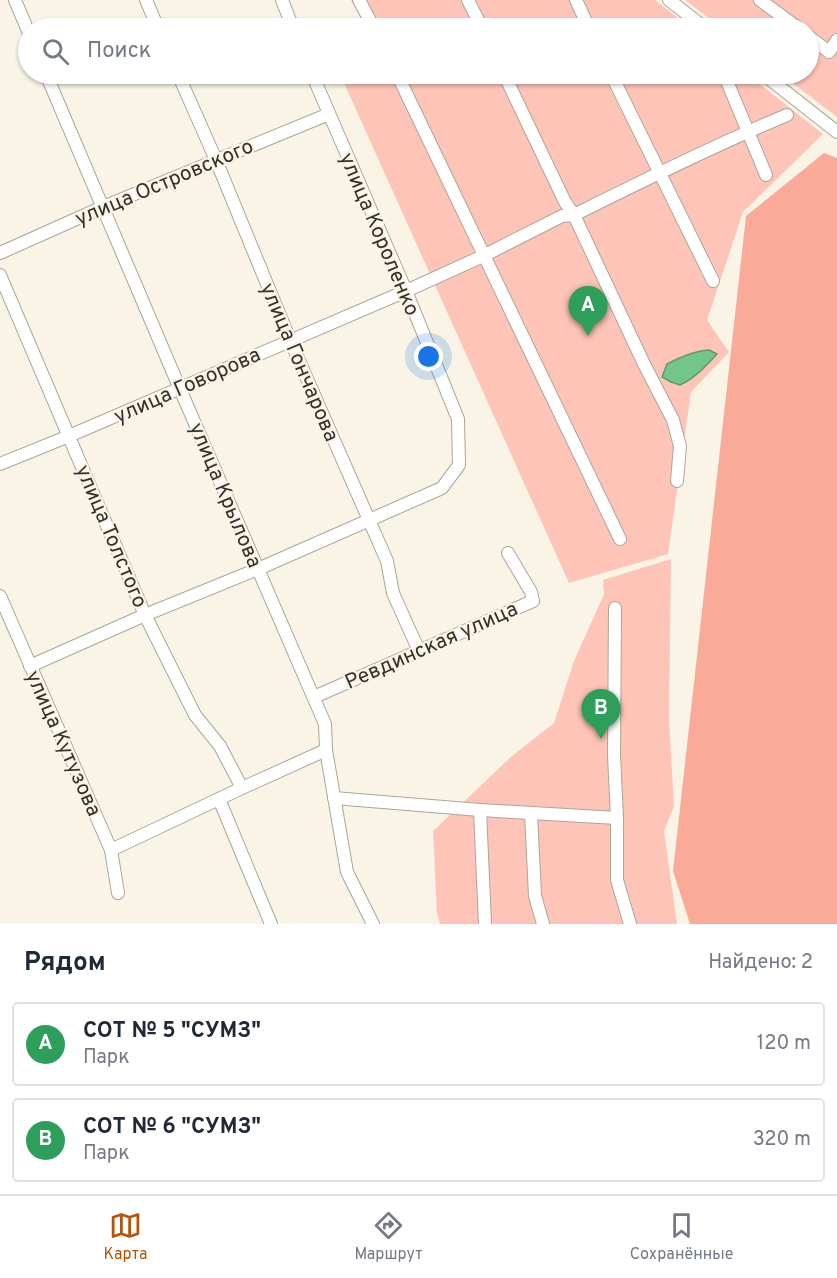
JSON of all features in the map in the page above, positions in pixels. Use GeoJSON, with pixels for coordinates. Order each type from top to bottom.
{"type":"FeatureCollection","features":[{"type":"Feature","properties":{"kind":"street"},"geometry":{"type":"LineString","coordinates":[[15,0],[23,18]]}},
{"type":"Feature","properties":{"kind":"street"},"geometry":{"type":"LineString","coordinates":[[146,0],[154,18]]}},
{"type":"Feature","properties":{"kind":"street"},"geometry":{"type":"LineString","coordinates":[[282,0],[289,18]]}},
{"type":"Feature","properties":{"kind":"street"},"geometry":{"type":"LineString","coordinates":[[359,0],[369,18]]}},
{"type":"Feature","properties":{"kind":"street"},"geometry":{"type":"LineString","coordinates":[[468,0],[477,18]]}},
{"type":"Feature","properties":{"kind":"street"},"geometry":{"type":"LineString","coordinates":[[576,0],[585,18]]}},
{"type":"Feature","properties":{"kind":"street"},"geometry":{"type":"LineString","coordinates":[[669,0],[692,18]]}},
{"type":"Feature","properties":{"kind":"street"},"geometry":{"type":"LineString","coordinates":[[760,0],[784,18]]}},
{"type":"Feature","properties":{"kind":"street"},"geometry":{"type":"LineString","coordinates":[[819,44],[829,52],[837,40]]}},
{"type":"Feature","properties":{"kind":"street","name":"улица Крылова"},"geometry":{"type":"LineString","coordinates":[[50,84],[326,724],[326,750],[347,872],[373,924]]}},
{"type":"Feature","properties":{"kind":"street","name":"улица Гончарова"},"geometry":{"type":"LineString","coordinates":[[182,84],[290,340],[387,561],[393,593],[419,651]]}},
{"type":"Feature","properties":{"kind":"street","name":"улица Короленко"},"geometry":{"type":"LineString","coordinates":[[316,84],[406,291],[458,420],[459,465],[442,488],[369,519]]}},
{"type":"Feature","properties":{"kind":"street"},"geometry":{"type":"LineString","coordinates":[[402,84],[620,539]]}},
{"type":"Feature","properties":{"kind":"street"},"geometry":{"type":"LineString","coordinates":[[509,84],[673,420],[680,446],[677,481]]}},
{"type":"Feature","properties":{"kind":"street"},"geometry":{"type":"LineString","coordinates":[[616,84],[713,281]]}},
{"type":"Feature","properties":{"kind":"street"},"geometry":{"type":"LineString","coordinates":[[728,84],[766,175]]}},
{"type":"Feature","properties":{"kind":"street"},"geometry":{"type":"LineString","coordinates":[[776,84],[837,132]]}},
{"type":"Feature","properties":{"kind":"street","name":"улица Островского"},"geometry":{"type":"LineString","coordinates":[[0,253],[103,207],[329,114]]}},
{"type":"Feature","properties":{"kind":"street","name":"улица Говорова"},"geometry":{"type":"LineString","coordinates":[[0,464],[406,291],[483,256],[562,216],[574,215],[659,172],[787,115]]}},
{"type":"Feature","properties":{"kind":"street","name":"улица Толстого"},"geometry":{"type":"LineString","coordinates":[[0,275],[145,615],[195,715],[220,746],[242,788]]}},
{"type":"Feature","properties":{"kind":"street"},"geometry":{"type":"LineString","coordinates":[[30,666],[369,519]]}},
{"type":"Feature","properties":{"kind":"street","name":"Ревдинская улица"},"geometry":{"type":"LineString","coordinates":[[314,697],[533,601],[531,592],[508,553]]}},
{"type":"Feature","properties":{"kind":"street","name":"улица Кутузова"},"geometry":{"type":"LineString","coordinates":[[0,596],[111,850],[118,893]]}},
{"type":"Feature","properties":{"kind":"street"},"geometry":{"type":"LineString","coordinates":[[615,608],[614,755],[617,880],[630,924]]}},
{"type":"Feature","properties":{"kind":"street"},"geometry":{"type":"LineString","coordinates":[[111,850],[326,750]]}},
{"type":"Feature","properties":{"kind":"street"},"geometry":{"type":"LineString","coordinates":[[333,798],[617,818]]}},
{"type":"Feature","properties":{"kind":"street"},"geometry":{"type":"LineString","coordinates":[[219,799],[271,924]]}},
{"type":"Feature","properties":{"kind":"street"},"geometry":{"type":"LineString","coordinates":[[480,810],[485,924]]}},
{"type":"Feature","properties":{"kind":"street"},"geometry":{"type":"LineString","coordinates":[[531,813],[535,896],[543,924]]}},
{"type":"Feature","properties":{"kind":"shaded area"},"geometry":{"type":"Polygon","coordinates":[[[351,0],[655,0],[678,18],[360,18],[351,0]]]}},
{"type":"Feature","properties":{"kind":"shaded area"},"geometry":{"type":"Polygon","coordinates":[[[685,0],[837,0],[837,117],[794,84],[819,84],[819,18],[709,18],[685,0]]]}},
{"type":"Feature","properties":{"kind":"shaded area"},"geometry":{"type":"Polygon","coordinates":[[[344,84],[760,84],[823,134],[743,212],[707,320],[729,352],[691,392],[668,554],[569,583],[344,84]]]}},
{"type":"Feature","properties":{"kind":"shaded area"},"geometry":{"type":"Polygon","coordinates":[[[824,153],[837,158],[837,924],[690,924],[673,871],[746,216],[824,153]]]}},
{"type":"Feature","properties":{"kind":"shaded area"},"geometry":{"type":"Polygon","coordinates":[[[709,350],[717,354],[700,371],[680,385],[662,377],[667,364],[688,355],[709,350]]]}},
{"type":"Feature","properties":{"kind":"shaded area"},"geometry":{"type":"Polygon","coordinates":[[[671,559],[669,720],[674,806],[664,831],[677,924],[440,924],[437,913],[433,831],[512,756],[554,723],[574,661],[604,594],[603,580],[671,559]]]}},
{"type":"Feature","properties":{"kind":"place","name":"СОТ № 5 \"СУМЗ\""},"geometry":{"type":"Point","coordinates":[588,336]}},
{"type":"Feature","properties":{"kind":"place","name":"СОТ № 6 \"СУМЗ\""},"geometry":{"type":"Point","coordinates":[601,739]}}]}
